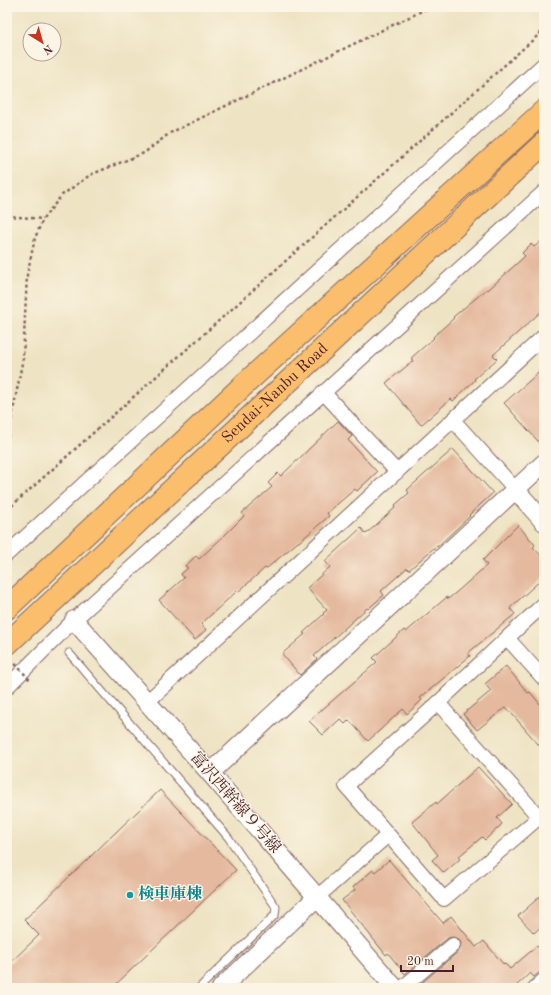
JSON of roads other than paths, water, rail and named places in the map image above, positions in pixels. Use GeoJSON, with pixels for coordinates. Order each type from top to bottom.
{"type":"FeatureCollection","features":[{"type":"Feature","properties":{"kind":"highway","name":"Sendai-Nanbu Road"},"geometry":{"type":"LineString","coordinates":[[7,608],[253,376],[544,111]]}},
{"type":"Feature","properties":{"kind":"highway","name":"Sendai-Nanbu Road"},"geometry":{"type":"LineString","coordinates":[[7,644],[544,142]]}},
{"type":"Feature","properties":{"kind":"street"},"geometry":{"type":"LineString","coordinates":[[7,554],[544,64]]}},
{"type":"Feature","properties":{"kind":"street"},"geometry":{"type":"LineString","coordinates":[[7,687],[74,620],[544,192]]}},
{"type":"Feature","properties":{"kind":"street"},"geometry":{"type":"LineString","coordinates":[[147,702],[544,336]]}},
{"type":"Feature","properties":{"kind":"street"},"geometry":{"type":"LineString","coordinates":[[323,392],[397,472]]}},
{"type":"Feature","properties":{"kind":"street"},"geometry":{"type":"LineString","coordinates":[[453,420],[544,522]]}},
{"type":"Feature","properties":{"kind":"street"},"geometry":{"type":"LineString","coordinates":[[210,773],[544,462]]}},
{"type":"Feature","properties":{"kind":"street"},"geometry":{"type":"LineString","coordinates":[[438,703],[542,816],[444,898],[346,786],[544,604]]}},
{"type":"Feature","properties":{"kind":"street","name":"富沢西幹線９号線"},"geometry":{"type":"LineString","coordinates":[[74,620],[210,773],[395,988]]}},
{"type":"Feature","properties":{"kind":"street"},"geometry":{"type":"LineString","coordinates":[[507,638],[544,679]]}},
{"type":"Feature","properties":{"kind":"street"},"geometry":{"type":"LineString","coordinates":[[221,988],[318,897],[388,835]]}},
{"type":"Feature","properties":{"kind":"street"},"geometry":{"type":"LineString","coordinates":[[402,988],[453,945]]}},
{"type":"Feature","properties":{"kind":"street"},"geometry":{"type":"LineString","coordinates":[[535,988],[544,980]]}},
{"type":"Feature","properties":{"kind":"lane"},"geometry":{"type":"LineString","coordinates":[[70,653],[228,837],[276,907],[275,915],[199,988]]}},
{"type":"Feature","properties":{"kind":"place","name":"検車庫棟"},"geometry":{"type":"Point","coordinates":[130,895]}}]}
